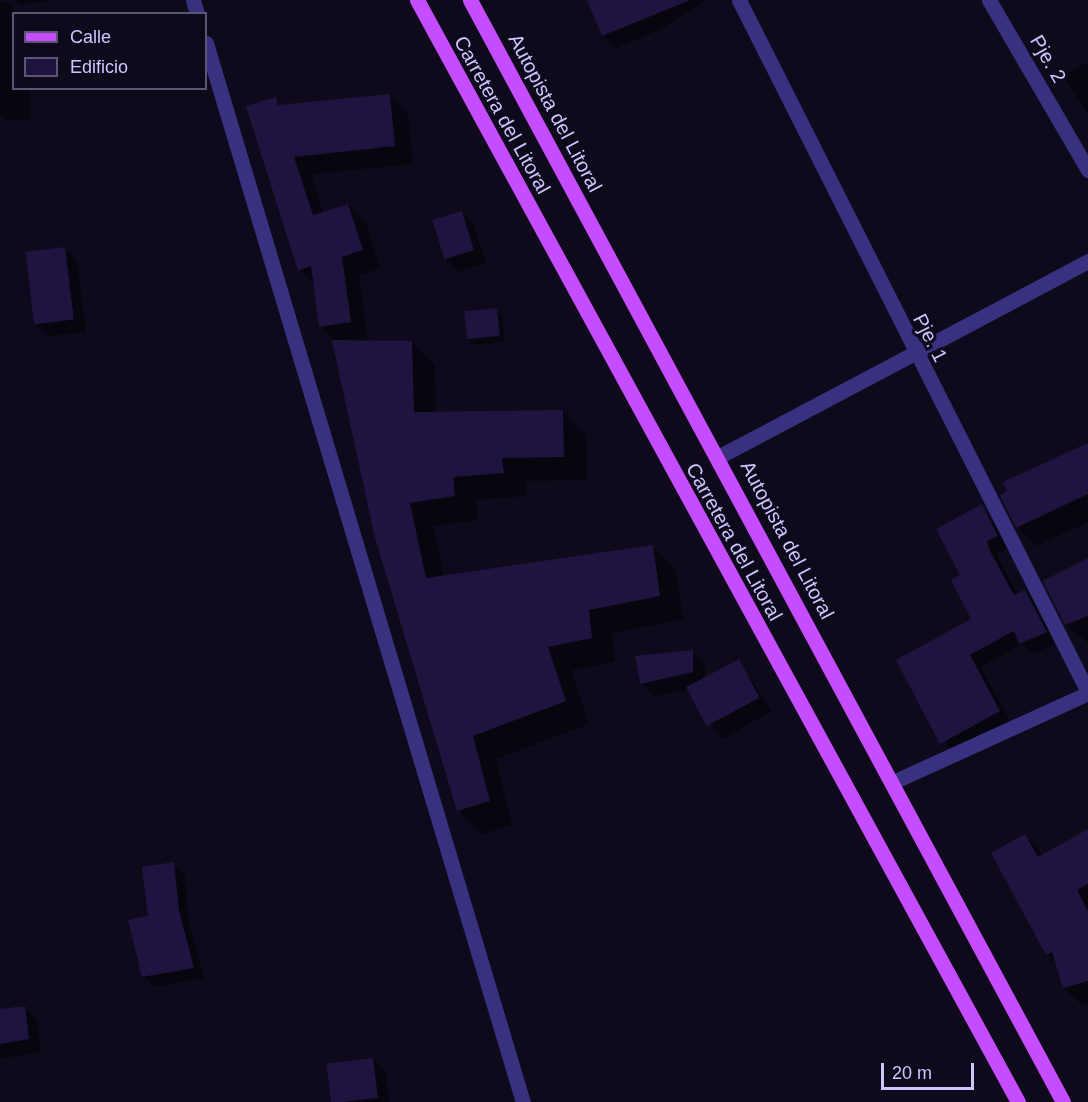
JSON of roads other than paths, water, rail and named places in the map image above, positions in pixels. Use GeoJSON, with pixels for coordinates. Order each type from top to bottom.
{"type":"FeatureCollection","features":[{"type":"Feature","properties":{"kind":"main road","name":"Carretera del Litoral"},"geometry":{"type":"LineString","coordinates":[[417,0],[1018,1102]]}},
{"type":"Feature","properties":{"kind":"main road","name":"Autopista del Litoral"},"geometry":{"type":"LineString","coordinates":[[470,0],[718,457],[1063,1102]]}},
{"type":"Feature","properties":{"kind":"street","name":"Pje. 1"},"geometry":{"type":"LineString","coordinates":[[739,0],[915,355],[1088,692]]}},
{"type":"Feature","properties":{"kind":"street","name":"Pje. 2"},"geometry":{"type":"LineString","coordinates":[[989,0],[1088,170]]}},
{"type":"Feature","properties":{"kind":"street"},"geometry":{"type":"LineString","coordinates":[[207,46],[523,1102]]}},
{"type":"Feature","properties":{"kind":"street"},"geometry":{"type":"LineString","coordinates":[[718,457],[915,355],[1088,261]]}},
{"type":"Feature","properties":{"kind":"street"},"geometry":{"type":"LineString","coordinates":[[892,782],[1088,692]]}}]}
